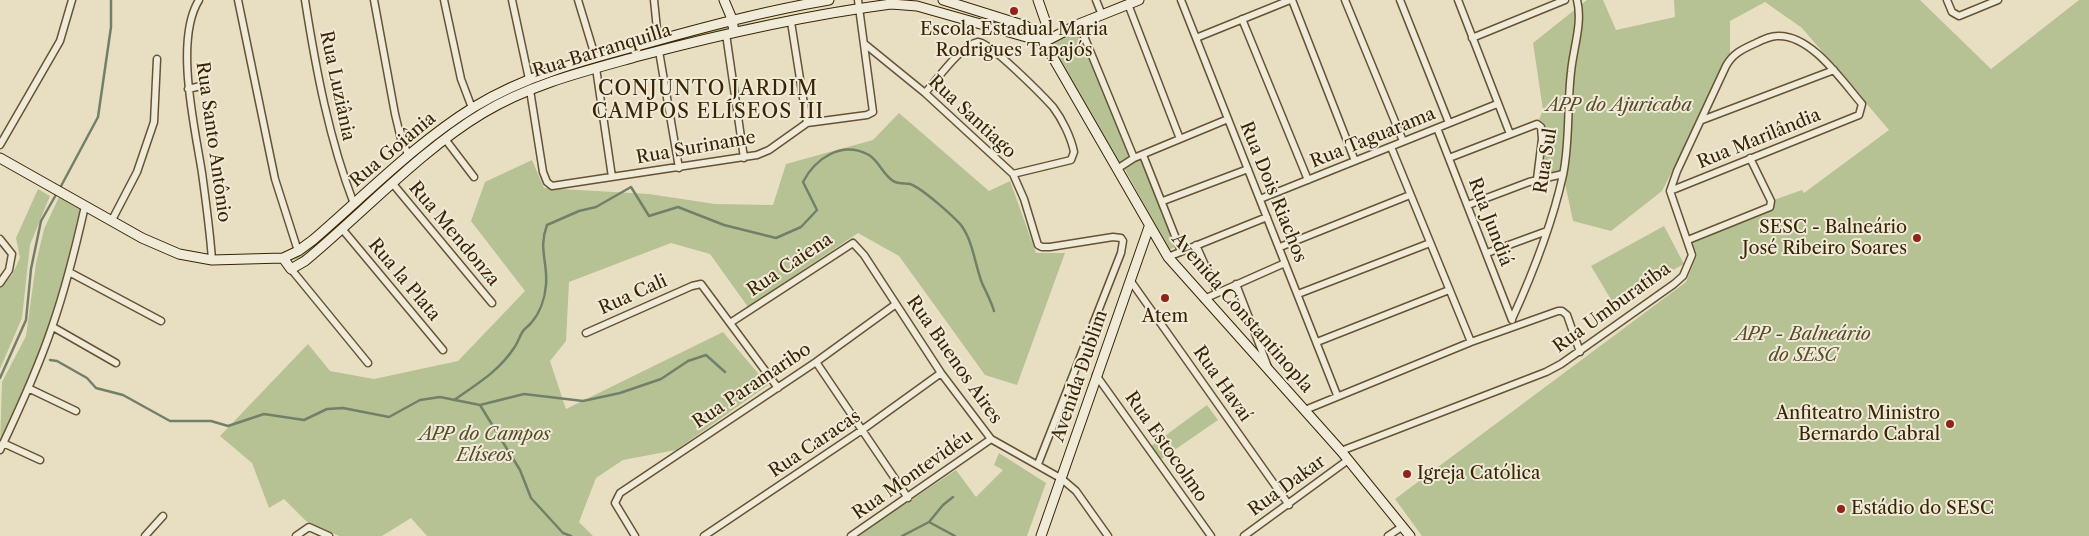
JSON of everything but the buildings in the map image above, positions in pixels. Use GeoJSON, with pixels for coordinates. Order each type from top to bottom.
{"type":"FeatureCollection","features":[{"type":"Feature","properties":{"kind":"street"},"geometry":{"type":"LineString","coordinates":[[0,145],[60,41],[72,0]]}},
{"type":"Feature","properties":{"kind":"street","name":"Rua Santo Antônio"},"geometry":{"type":"LineString","coordinates":[[199,0],[189,34],[187,54],[188,88],[208,209],[212,260]]}},
{"type":"Feature","properties":{"kind":"street"},"geometry":{"type":"LineString","coordinates":[[238,0],[275,178],[298,251]]}},
{"type":"Feature","properties":{"kind":"street","name":"Rua Luziânia"},"geometry":{"type":"LineString","coordinates":[[305,0],[332,139],[354,204]]}},
{"type":"Feature","properties":{"kind":"street"},"geometry":{"type":"LineString","coordinates":[[374,0],[397,124],[404,147],[409,156]]}},
{"type":"Feature","properties":{"kind":"street"},"geometry":{"type":"LineString","coordinates":[[444,0],[461,79],[478,108]]}},
{"type":"Feature","properties":{"kind":"street"},"geometry":{"type":"LineString","coordinates":[[512,0],[529,79]]}},
{"type":"Feature","properties":{"kind":"street"},"geometry":{"type":"LineString","coordinates":[[578,0],[595,56]]}},
{"type":"Feature","properties":{"kind":"street"},"geometry":{"type":"LineString","coordinates":[[654,0],[658,39]]}},
{"type":"Feature","properties":{"kind":"street"},"geometry":{"type":"LineString","coordinates":[[724,0],[732,19],[730,33],[744,158]]}},
{"type":"Feature","properties":{"kind":"street","name":"Rua Goiânia"},"geometry":{"type":"LineString","coordinates":[[0,158],[172,252],[212,260],[283,258],[298,251],[409,156],[478,108],[529,79],[595,56],[732,19],[829,0]]}},
{"type":"Feature","properties":{"kind":"street"},"geometry":{"type":"LineString","coordinates":[[943,0],[1026,26],[1044,42]]}},
{"type":"Feature","properties":{"kind":"street"},"geometry":{"type":"LineString","coordinates":[[1038,0],[1046,23],[1044,42]]}},
{"type":"Feature","properties":{"kind":"street"},"geometry":{"type":"LineString","coordinates":[[1096,0],[1102,15]]}},
{"type":"Feature","properties":{"kind":"street"},"geometry":{"type":"LineString","coordinates":[[866,45],[859,5],[891,2],[917,6],[1044,42],[1079,24],[1139,0]]}},
{"type":"Feature","properties":{"kind":"street","name":"Rua Dois Riachos"},"geometry":{"type":"LineString","coordinates":[[1181,0],[1280,247],[1337,396]]}},
{"type":"Feature","properties":{"kind":"street"},"geometry":{"type":"LineString","coordinates":[[1196,38],[1291,0],[1355,161]]}},
{"type":"Feature","properties":{"kind":"street"},"geometry":{"type":"LineString","coordinates":[[1345,0],[1403,142]]}},
{"type":"Feature","properties":{"kind":"street"},"geometry":{"type":"LineString","coordinates":[[1400,0],[1449,123]]}},
{"type":"Feature","properties":{"kind":"street"},"geometry":{"type":"LineString","coordinates":[[1458,0],[1510,134]]}},
{"type":"Feature","properties":{"kind":"street"},"geometry":{"type":"LineString","coordinates":[[1472,38],[1565,0]]}},
{"type":"Feature","properties":{"kind":"street","name":"Rua Sul"},"geometry":{"type":"LineString","coordinates":[[1512,319],[1529,282],[1547,232],[1563,174],[1570,77],[1579,20],[1577,0]]}},
{"type":"Feature","properties":{"kind":"street"},"geometry":{"type":"LineString","coordinates":[[1947,0],[1952,12],[1959,16],[1998,0]]}},
{"type":"Feature","properties":{"kind":"street"},"geometry":{"type":"LineString","coordinates":[[1128,4],[1180,140]]}},
{"type":"Feature","properties":{"kind":"street","name":"Rua Barranquilla"},"geometry":{"type":"LineString","coordinates":[[291,269],[305,261],[343,230],[446,139],[478,108],[596,68],[695,41],[791,22],[859,5]]}},
{"type":"Feature","properties":{"kind":"street"},"geometry":{"type":"LineString","coordinates":[[1242,19],[1308,180]]}},
{"type":"Feature","properties":{"kind":"street"},"geometry":{"type":"LineString","coordinates":[[791,22],[806,123]]}},
{"type":"Feature","properties":{"kind":"street"},"geometry":{"type":"LineString","coordinates":[[1079,24],[1134,158]]}},
{"type":"Feature","properties":{"kind":"street"},"geometry":{"type":"LineString","coordinates":[[693,30],[695,41]]}},
{"type":"Feature","properties":{"kind":"street"},"geometry":{"type":"LineString","coordinates":[[1670,191],[1702,120],[1731,57],[1742,49],[1764,39],[1786,36],[1805,44],[1834,70],[1702,120]]}},
{"type":"Feature","properties":{"kind":"street","name":"Avenida Constantinopla"},"geometry":{"type":"LineString","coordinates":[[1044,42],[1168,257],[1342,451],[1410,536]]}},
{"type":"Feature","properties":{"kind":"street"},"geometry":{"type":"LineString","coordinates":[[925,93],[965,49],[976,43],[983,43],[1053,108],[1074,149],[1073,157],[1064,161],[1013,174]]}},
{"type":"Feature","properties":{"kind":"street","name":"Rua Santiago"},"geometry":{"type":"LineString","coordinates":[[866,45],[925,93],[1013,174],[1024,199],[1036,243],[1042,248],[1113,236],[1121,238],[1123,241],[1121,253],[1038,464]]}},
{"type":"Feature","properties":{"kind":"street","name":"Rua Suriname"},"geometry":{"type":"LineString","coordinates":[[530,90],[543,172],[548,184],[561,184],[744,158],[769,150],[806,123],[870,115],[874,110],[866,45]]}},
{"type":"Feature","properties":{"kind":"street"},"geometry":{"type":"LineString","coordinates":[[659,51],[680,168]]}},
{"type":"Feature","properties":{"kind":"street"},"geometry":{"type":"LineString","coordinates":[[112,220],[136,172],[154,122],[157,59]]}},
{"type":"Feature","properties":{"kind":"street"},"geometry":{"type":"LineString","coordinates":[[596,68],[612,177]]}},
{"type":"Feature","properties":{"kind":"street","name":"Rua Marilândia"},"geometry":{"type":"LineString","coordinates":[[1670,191],[1859,115],[1862,104],[1834,70]]}},
{"type":"Feature","properties":{"kind":"street"},"geometry":{"type":"LineString","coordinates":[[188,88],[205,85]]}},
{"type":"Feature","properties":{"kind":"street","name":"Rua Taguarama"},"geometry":{"type":"LineString","coordinates":[[1260,199],[1497,104]]}},
{"type":"Feature","properties":{"kind":"street"},"geometry":{"type":"LineString","coordinates":[[1117,169],[1134,158],[1228,119]]}},
{"type":"Feature","properties":{"kind":"street"},"geometry":{"type":"LineString","coordinates":[[1449,158],[1537,124],[1541,127],[1542,140],[1537,179]]}},
{"type":"Feature","properties":{"kind":"street","name":"Rua Jundiá"},"geometry":{"type":"LineString","coordinates":[[1437,128],[1487,253],[1514,327]]}},
{"type":"Feature","properties":{"kind":"street"},"geometry":{"type":"LineString","coordinates":[[446,139],[474,177]]}},
{"type":"Feature","properties":{"kind":"street"},"geometry":{"type":"LineString","coordinates":[[1391,147],[1471,342]]}},
{"type":"Feature","properties":{"kind":"street"},"geometry":{"type":"LineString","coordinates":[[1144,155],[1181,251]]}},
{"type":"Feature","properties":{"kind":"street"},"geometry":{"type":"LineString","coordinates":[[1688,240],[1768,209],[1771,201],[1750,158]]}},
{"type":"Feature","properties":{"kind":"street"},"geometry":{"type":"LineString","coordinates":[[1163,201],[1248,169]]}},
{"type":"Feature","properties":{"kind":"street"},"geometry":{"type":"LineString","coordinates":[[1468,205],[1537,179],[1563,174]]}},
{"type":"Feature","properties":{"kind":"street","name":"Rua Mendonza"},"geometry":{"type":"LineString","coordinates":[[393,184],[492,303]]}},
{"type":"Feature","properties":{"kind":"street","name":"Rua Umburatiba"},"geometry":{"type":"LineString","coordinates":[[1342,451],[1546,372],[1580,352],[1683,276],[1692,255],[1670,191]]}},
{"type":"Feature","properties":{"kind":"street"},"geometry":{"type":"LineString","coordinates":[[1280,247],[1410,195]]}},
{"type":"Feature","properties":{"kind":"street"},"geometry":{"type":"LineString","coordinates":[[0,450],[28,388],[52,326],[69,272],[85,206]]}},
{"type":"Feature","properties":{"kind":"street"},"geometry":{"type":"LineString","coordinates":[[1168,257],[1267,217]]}},
{"type":"Feature","properties":{"kind":"street","name":"Avenida Dublim"},"geometry":{"type":"LineString","coordinates":[[1041,536],[1149,227]]}},
{"type":"Feature","properties":{"kind":"street","name":"Rua la Plata"},"geometry":{"type":"LineString","coordinates":[[343,230],[443,350]]}},
{"type":"Feature","properties":{"kind":"street"},"geometry":{"type":"LineString","coordinates":[[1487,253],[1547,232]]}},
{"type":"Feature","properties":{"kind":"street"},"geometry":{"type":"LineString","coordinates":[[0,239],[12,254],[9,270],[0,283]]}},
{"type":"Feature","properties":{"kind":"street"},"geometry":{"type":"LineString","coordinates":[[1298,294],[1430,243]]}},
{"type":"Feature","properties":{"kind":"street","name":"Rua Caiena"},"geometry":{"type":"LineString","coordinates":[[730,322],[849,244],[856,244],[864,255]]}},
{"type":"Feature","properties":{"kind":"street"},"geometry":{"type":"LineString","coordinates":[[1196,245],[1216,292]]}},
{"type":"Feature","properties":{"kind":"street","name":"Rua Buenos Aires"},"geometry":{"type":"LineString","coordinates":[[864,255],[941,373],[991,439],[1062,479],[1076,491],[1108,536]]}},
{"type":"Feature","properties":{"kind":"street"},"geometry":{"type":"LineString","coordinates":[[283,258],[368,363]]}},
{"type":"Feature","properties":{"kind":"street"},"geometry":{"type":"LineString","coordinates":[[1204,299],[1216,292],[1285,263]]}},
{"type":"Feature","properties":{"kind":"street"},"geometry":{"type":"LineString","coordinates":[[69,272],[161,320]]}},
{"type":"Feature","properties":{"kind":"street","name":"Rua Havaí"},"geometry":{"type":"LineString","coordinates":[[1130,280],[1289,505]]}},
{"type":"Feature","properties":{"kind":"street","name":"Rua Cali"},"geometry":{"type":"LineString","coordinates":[[586,333],[692,286],[701,284],[730,322]]}},
{"type":"Feature","properties":{"kind":"street"},"geometry":{"type":"LineString","coordinates":[[1236,284],[1270,372]]}},
{"type":"Feature","properties":{"kind":"street"},"geometry":{"type":"LineString","coordinates":[[1317,342],[1449,290]]}},
{"type":"Feature","properties":{"kind":"street","name":"Rua Paramaribo"},"geometry":{"type":"LineString","coordinates":[[635,536],[615,504],[618,496],[816,362],[896,304]]}},
{"type":"Feature","properties":{"kind":"street"},"geometry":{"type":"LineString","coordinates":[[1305,410],[1471,342],[1562,311],[1572,326],[1580,352]]}},
{"type":"Feature","properties":{"kind":"street"},"geometry":{"type":"LineString","coordinates":[[730,322],[778,388]]}},
{"type":"Feature","properties":{"kind":"street"},"geometry":{"type":"LineString","coordinates":[[52,326],[116,363]]}},
{"type":"Feature","properties":{"kind":"street"},"geometry":{"type":"LineString","coordinates":[[816,362],[908,498]]}},
{"type":"Feature","properties":{"kind":"street","name":"Rua Caracas"},"geometry":{"type":"LineString","coordinates":[[704,536],[862,430],[941,373]]}},
{"type":"Feature","properties":{"kind":"street","name":"Rua Estocolmo"},"geometry":{"type":"LineString","coordinates":[[1096,375],[1211,536]]}},
{"type":"Feature","properties":{"kind":"street"},"geometry":{"type":"LineString","coordinates":[[28,388],[76,411]]}},
{"type":"Feature","properties":{"kind":"street","name":"Rua Montevidéu"},"geometry":{"type":"LineString","coordinates":[[852,536],[991,439]]}},
{"type":"Feature","properties":{"kind":"street"},"geometry":{"type":"LineString","coordinates":[[3,443],[40,460]]}},
{"type":"Feature","properties":{"kind":"street","name":"Rua Dakar"},"geometry":{"type":"LineString","coordinates":[[1244,536],[1289,505],[1348,460]]}},
{"type":"Feature","properties":{"kind":"street"},"geometry":{"type":"LineString","coordinates":[[145,536],[163,516]]}},
{"type":"Feature","properties":{"kind":"street"},"geometry":{"type":"LineString","coordinates":[[1388,536],[1403,526]]}},
{"type":"Feature","properties":{"kind":"street"},"geometry":{"type":"LineString","coordinates":[[296,536],[309,527],[329,536]]}},
{"type":"Feature","properties":{"kind":"green space","name":"SESC - Balneário José Ribeiro Soares"},"geometry":{"type":"Polygon","coordinates":[[[1587,0],[1603,0],[1616,30],[1675,17],[1674,0],[1920,0],[1991,69],[2079,0],[2089,0],[2089,536],[1422,536],[1395,499],[1686,282],[1697,255],[1691,239],[1768,209],[1771,201],[1802,190],[1804,193],[1889,130],[1802,28],[1765,2],[1730,21],[1730,59],[1662,191],[1611,231],[1573,221],[1563,174],[1537,179],[1542,140],[1537,124],[1543,110],[1533,43],[1587,0]]]}},
{"type":"Feature","properties":{"kind":"green space"},"geometry":{"type":"Polygon","coordinates":[[[845,5],[848,10],[652,50],[523,96],[473,119],[341,232],[299,259],[292,260],[338,228],[407,164],[471,116],[652,45],[718,29],[845,5]]]}},
{"type":"Feature","properties":{"kind":"green space"},"geometry":{"type":"Polygon","coordinates":[[[1075,27],[1131,158],[1140,154],[1175,247],[1169,250],[1122,164],[1118,165],[1047,37],[1075,27]]]}},
{"type":"Feature","properties":{"kind":"green space","name":"APP do Campos Elíseos"},"geometry":{"type":"Polygon","coordinates":[[[899,113],[989,191],[1010,181],[1036,253],[1065,253],[1017,385],[985,375],[899,256],[858,233],[748,307],[710,254],[671,243],[569,282],[566,341],[550,361],[566,409],[723,332],[768,385],[676,450],[623,460],[596,478],[579,522],[593,536],[427,536],[411,518],[382,536],[339,536],[306,521],[284,499],[269,508],[252,463],[220,436],[308,344],[330,371],[374,379],[458,361],[525,291],[471,221],[485,182],[532,160],[544,188],[649,194],[715,204],[773,205],[786,164],[873,140],[899,113]]]}},
{"type":"Feature","properties":{"kind":"green space"},"geometry":{"type":"Polygon","coordinates":[[[38,189],[50,196],[30,245],[22,318],[0,369],[0,287],[12,275],[20,258],[16,238],[38,189]]]}},
{"type":"Feature","properties":{"kind":"green space"},"geometry":{"type":"Polygon","coordinates":[[[59,197],[80,209],[64,274],[40,355],[0,445],[2,382],[26,336],[36,263],[44,229],[59,197]]]}},
{"type":"Feature","properties":{"kind":"green space"},"geometry":{"type":"Polygon","coordinates":[[[1664,226],[1684,264],[1613,303],[1591,266],[1664,226]]]}},
{"type":"Feature","properties":{"kind":"green space"},"geometry":{"type":"Polygon","coordinates":[[[1207,405],[1218,420],[1160,460],[1151,446],[1207,405]]]}},
{"type":"Feature","properties":{"kind":"green space"},"geometry":{"type":"Polygon","coordinates":[[[999,453],[1046,483],[1027,536],[857,536],[956,470],[976,497],[1003,470],[994,465],[999,453]]]}},
{"type":"Feature","properties":{"kind":"waterway"},"geometry":{"type":"LineString","coordinates":[[60,188],[98,117],[111,27],[111,0]]}},
{"type":"Feature","properties":{"kind":"waterway"},"geometry":{"type":"LineString","coordinates":[[454,400],[487,377],[501,364],[515,346],[523,331],[537,315],[546,285],[543,241],[547,225],[579,211],[596,207],[631,187],[649,216],[678,207],[724,225],[776,238],[801,227],[817,210],[803,182],[814,166],[822,159],[839,151],[859,151],[869,155],[891,180],[897,183],[910,184],[922,191],[961,225],[968,238],[982,283],[994,311]]}},
{"type":"Feature","properties":{"kind":"waterway"},"geometry":{"type":"LineString","coordinates":[[0,378],[26,320],[31,269],[41,221],[57,193]]}},
{"type":"Feature","properties":{"kind":"waterway"},"geometry":{"type":"LineString","coordinates":[[50,360],[57,361],[87,378],[96,388],[123,395],[170,421],[211,421],[228,426],[264,414],[304,420],[327,409],[343,408],[389,417],[420,400],[440,397],[480,405],[524,394],[583,401],[620,393],[661,379],[688,361],[706,355],[725,372]]}},
{"type":"Feature","properties":{"kind":"waterway"},"geometry":{"type":"LineString","coordinates":[[480,405],[520,470],[531,498],[563,533],[571,536]]}},
{"type":"Feature","properties":{"kind":"waterway"},"geometry":{"type":"LineString","coordinates":[[902,536],[929,522],[943,505],[953,497]]}},
{"type":"Feature","properties":{"kind":"waterway"},"geometry":{"type":"LineString","coordinates":[[929,522],[955,536]]}},
{"type":"Feature","properties":{"kind":"place","name":"Escola Estadual Maria Rodrigues Tapajós"},"geometry":{"type":"Point","coordinates":[1014,11]}},
{"type":"Feature","properties":{"kind":"place","name":"SESC - Balneário José Ribeiro Soares"},"geometry":{"type":"Point","coordinates":[1917,238]}},
{"type":"Feature","properties":{"kind":"place","name":"Atem"},"geometry":{"type":"Point","coordinates":[1165,298]}},
{"type":"Feature","properties":{"kind":"place","name":"Anfiteatro Ministro Bernardo Cabral"},"geometry":{"type":"Point","coordinates":[1950,424]}},
{"type":"Feature","properties":{"kind":"place","name":"Igreja Católica"},"geometry":{"type":"Point","coordinates":[1407,474]}},
{"type":"Feature","properties":{"kind":"place","name":"Estádio do SESC"},"geometry":{"type":"Point","coordinates":[1841,509]}},
{"type":"Feature","properties":{"kind":"district","name":"CONJUNTO JARDIM CAMPOS ELÍSEOS III"},"geometry":{"type":"Point","coordinates":[708,100]}},
{"type":"Feature","properties":{"kind":"park label","name":"APP do Ajuricaba"},"geometry":{"type":"Point","coordinates":[1619,106]}},
{"type":"Feature","properties":{"kind":"park label","name":"APP - Balneário do SESC"},"geometry":{"type":"Point","coordinates":[1803,345]}}]}
